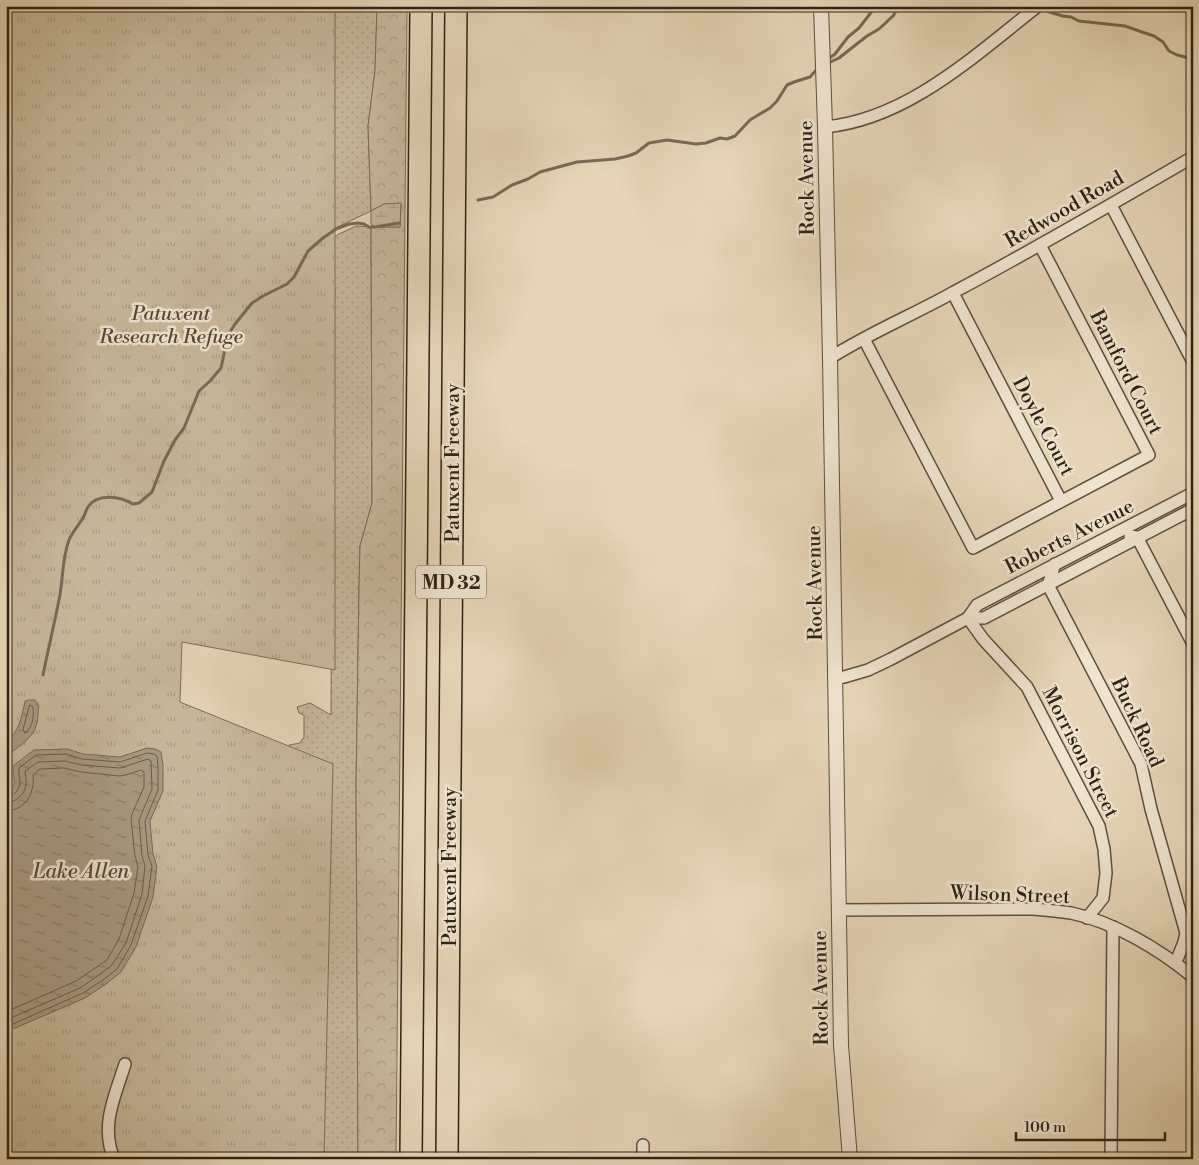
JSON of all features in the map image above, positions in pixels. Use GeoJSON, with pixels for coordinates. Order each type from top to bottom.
{"type":"FeatureCollection","features":[{"type":"Feature","properties":{"kind":"highway","name":"Patuxent Freeway"},"geometry":{"type":"LineString","coordinates":[[411,1159],[421,6]]}},
{"type":"Feature","properties":{"kind":"highway","name":"Patuxent Freeway"},"geometry":{"type":"LineString","coordinates":[[446,1159],[456,6]]}},
{"type":"Feature","properties":{"kind":"street","name":"Rock Avenue"},"geometry":{"type":"LineString","coordinates":[[821,6],[834,355],[835,678],[841,1045],[850,1159]]}},
{"type":"Feature","properties":{"kind":"street"},"geometry":{"type":"LineString","coordinates":[[825,127],[859,121],[883,113],[908,100],[943,79],[1038,6]]}},
{"type":"Feature","properties":{"kind":"street","name":"Redwood Road"},"geometry":{"type":"LineString","coordinates":[[953,293],[1193,157]]}},
{"type":"Feature","properties":{"kind":"street"},"geometry":{"type":"LineString","coordinates":[[1111,205],[1193,362]]}},
{"type":"Feature","properties":{"kind":"street","name":"Bamford Court"},"geometry":{"type":"LineString","coordinates":[[1040,245],[1149,455],[1061,501]]}},
{"type":"Feature","properties":{"kind":"street"},"geometry":{"type":"LineString","coordinates":[[834,355],[953,293]]}},
{"type":"Feature","properties":{"kind":"street","name":"Doyle Court"},"geometry":{"type":"LineString","coordinates":[[864,339],[973,548],[1061,501],[953,293]]}},
{"type":"Feature","properties":{"kind":"street"},"geometry":{"type":"LineString","coordinates":[[1182,341],[1193,335]]}},
{"type":"Feature","properties":{"kind":"street","name":"Roberts Avenue"},"geometry":{"type":"LineString","coordinates":[[835,678],[868,670],[891,660],[968,618],[977,605],[1193,493]]}},
{"type":"Feature","properties":{"kind":"street","name":"Roberts Avenue"},"geometry":{"type":"LineString","coordinates":[[968,618],[984,618],[1193,509]]}},
{"type":"Feature","properties":{"kind":"street"},"geometry":{"type":"LineString","coordinates":[[1113,534],[1137,538],[1193,644]]}},
{"type":"Feature","properties":{"kind":"street"},"geometry":{"type":"LineString","coordinates":[[1048,585],[1056,564]]}},
{"type":"Feature","properties":{"kind":"street","name":"Buck Road"},"geometry":{"type":"LineString","coordinates":[[1048,585],[1141,764],[1151,809],[1186,933],[1176,962]]}},
{"type":"Feature","properties":{"kind":"street","name":"Morrison Street"},"geometry":{"type":"LineString","coordinates":[[968,618],[983,639],[1027,687],[1099,826],[1104,849],[1106,873],[1103,898],[1088,918]]}},
{"type":"Feature","properties":{"kind":"street","name":"Wilson Street"},"geometry":{"type":"LineString","coordinates":[[839,910],[1033,909],[1058,911],[1088,918],[1130,935],[1176,962],[1193,977]]}},
{"type":"Feature","properties":{"kind":"street"},"geometry":{"type":"LineString","coordinates":[[1111,1159],[1113,928]]}},
{"type":"Feature","properties":{"kind":"street"},"geometry":{"type":"LineString","coordinates":[[114,1159],[109,1148],[107,1134],[110,1110],[125,1064]]}},
{"type":"Feature","properties":{"kind":"street"},"geometry":{"type":"LineString","coordinates":[[643,1144],[643,1159]]}},
{"type":"Feature","properties":{"kind":"green space","name":"Patuxent Research Refuge"},"geometry":{"type":"Polygon","coordinates":[[[6,6],[335,6],[335,670],[182,642],[180,702],[333,764],[324,1159],[6,1159],[6,6]]]}},
{"type":"Feature","properties":{"kind":"green space"},"geometry":{"type":"Polygon","coordinates":[[[100,6],[377,6],[375,71],[368,126],[371,211],[329,231],[100,6]]]}},
{"type":"Feature","properties":{"kind":"green space"},"geometry":{"type":"Polygon","coordinates":[[[377,6],[407,6],[396,1159],[358,1159],[356,787],[360,546],[372,503],[371,227],[400,227],[401,204],[384,204],[371,211],[368,126],[375,71],[377,6]]]}},
{"type":"Feature","properties":{"kind":"green space"},"geometry":{"type":"Polygon","coordinates":[[[401,203],[400,227],[374,227],[371,224],[371,211],[384,204],[401,203]]]}},
{"type":"Feature","properties":{"kind":"green space"},"geometry":{"type":"Polygon","coordinates":[[[356,226],[371,227],[372,503],[360,546],[359,588],[356,787],[358,1159],[321,1159],[323,1004],[330,822],[288,751],[289,745],[300,743],[304,737],[304,715],[299,713],[297,707],[310,703],[331,715],[332,494],[327,491],[335,292],[330,240],[356,226]]]}},
{"type":"Feature","properties":{"kind":"water"},"geometry":{"type":"Polygon","coordinates":[[[35,700],[38,704],[35,729],[27,740],[6,756],[6,742],[17,729],[25,701],[35,700]]]}},
{"type":"Feature","properties":{"kind":"water","name":"Lake Allen"},"geometry":{"type":"Polygon","coordinates":[[[147,748],[161,752],[163,791],[150,821],[153,854],[157,866],[153,897],[136,947],[121,972],[85,998],[6,1032],[6,793],[14,784],[13,766],[34,750],[67,749],[83,754],[120,757],[147,748]]]}},
{"type":"Feature","properties":{"kind":"waterway"},"geometry":{"type":"LineString","coordinates":[[828,59],[859,28],[876,6]]}},
{"type":"Feature","properties":{"kind":"waterway"},"geometry":{"type":"LineString","coordinates":[[826,64],[839,58],[879,29],[893,16],[899,6]]}},
{"type":"Feature","properties":{"kind":"waterway"},"geometry":{"type":"LineString","coordinates":[[1049,12],[1071,17],[1079,21],[1125,26],[1154,36],[1163,42],[1169,51],[1193,59]]}},
{"type":"Feature","properties":{"kind":"waterway"},"geometry":{"type":"LineString","coordinates":[[478,200],[493,197],[512,185],[540,172],[577,162],[628,156],[636,153],[649,143],[667,140],[696,144],[735,136],[750,120],[770,108],[787,85],[810,77],[818,68]]}},
{"type":"Feature","properties":{"kind":"waterway"},"geometry":{"type":"LineString","coordinates":[[43,675],[59,600],[67,547],[70,537],[88,507],[97,500],[109,497],[122,499],[133,504],[139,503],[152,492],[164,461],[184,428],[199,391],[221,368],[228,335],[235,324],[252,303],[287,284],[294,277],[308,251],[336,229],[349,224],[358,223],[375,227],[399,223]]}}]}
